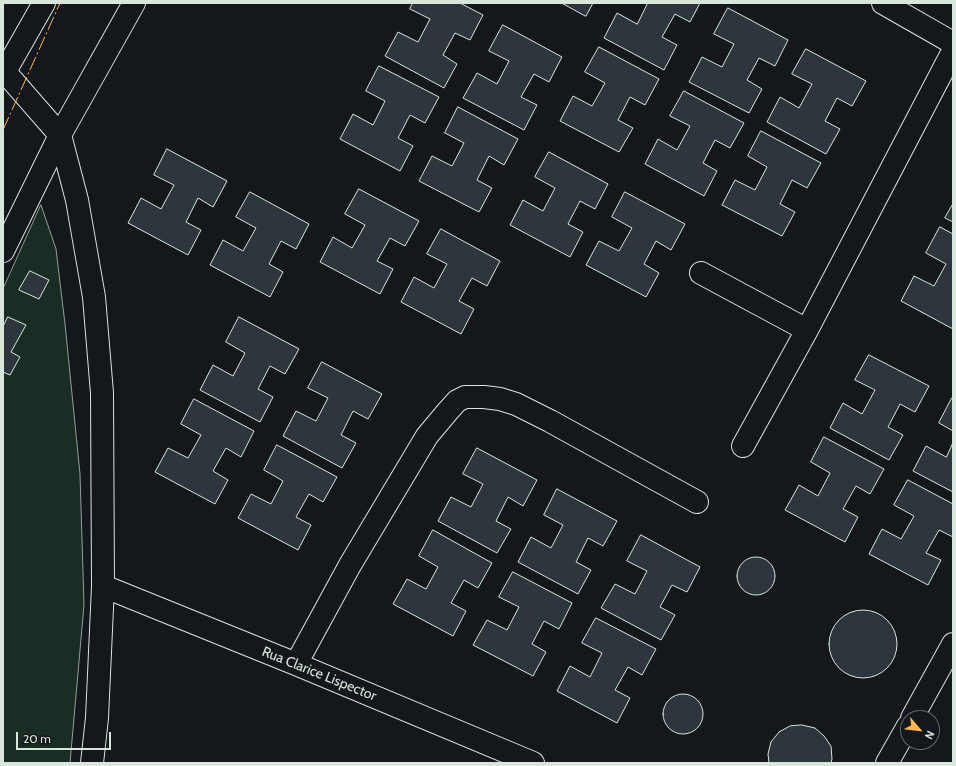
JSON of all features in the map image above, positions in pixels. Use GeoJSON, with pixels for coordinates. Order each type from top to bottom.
{"type":"FeatureCollection","features":[{"type":"Feature","properties":{"kind":"street"},"geometry":{"type":"LineString","coordinates":[[44,3],[4,71],[60,135],[77,200],[94,296],[102,393],[103,586],[97,718],[92,763]]}},
{"type":"Feature","properties":{"kind":"street"},"geometry":{"type":"LineString","coordinates":[[3,251],[60,135],[134,3]]}},
{"type":"Feature","properties":{"kind":"street"},"geometry":{"type":"LineString","coordinates":[[883,3],[953,43]]}},
{"type":"Feature","properties":{"kind":"street"},"geometry":{"type":"LineString","coordinates":[[743,446],[807,330],[953,51]]}},
{"type":"Feature","properties":{"kind":"street"},"geometry":{"type":"LineString","coordinates":[[701,273],[807,330]]}},
{"type":"Feature","properties":{"kind":"street"},"geometry":{"type":"LineString","coordinates":[[296,664],[350,565],[427,436],[452,406],[457,401],[465,397],[500,399],[516,404],[697,502]]}},
{"type":"Feature","properties":{"kind":"street","name":"Rua Clarice Lispector"},"geometry":{"type":"LineString","coordinates":[[103,586],[296,664],[533,763]]}},
{"type":"Feature","properties":{"kind":"street"},"geometry":{"type":"LineString","coordinates":[[916,710],[953,644]]}},
{"type":"Feature","properties":{"kind":"street"},"geometry":{"type":"LineString","coordinates":[[888,763],[900,741]]}},
{"type":"Feature","properties":{"kind":"green space"},"geometry":{"type":"Polygon","coordinates":[[[41,205],[56,249],[65,324],[80,474],[84,605],[70,763],[3,763],[3,289],[41,205]]]}},
{"type":"Feature","properties":{"kind":"building"},"geometry":{"type":"Polygon","coordinates":[[[413,3],[460,3],[483,15],[470,40],[455,33],[443,55],[457,64],[444,88],[385,56],[398,32],[418,42],[430,19],[410,9],[413,3]]]}},
{"type":"Feature","properties":{"kind":"building"},"geometry":{"type":"Polygon","coordinates":[[[562,3],[593,3],[586,16],[562,3]]]}},
{"type":"Feature","properties":{"kind":"building"},"geometry":{"type":"Polygon","coordinates":[[[648,3],[700,3],[690,22],[675,14],[662,37],[677,45],[664,70],[604,38],[617,13],[637,24],[648,3]]]}},
{"type":"Feature","properties":{"kind":"building"},"geometry":{"type":"Polygon","coordinates":[[[728,8],[788,40],[775,66],[759,58],[747,80],[762,89],[749,113],[689,82],[702,57],[722,67],[734,44],[714,34],[728,8]]]}},
{"type":"Feature","properties":{"kind":"building"},"geometry":{"type":"Polygon","coordinates":[[[503,25],[562,57],[549,82],[534,74],[521,97],[537,105],[524,130],[463,98],[477,73],[497,84],[509,61],[489,51],[503,25]]]}},
{"type":"Feature","properties":{"kind":"building"},"geometry":{"type":"Polygon","coordinates":[[[599,47],[659,79],[645,105],[630,97],[618,120],[633,128],[619,152],[560,121],[573,96],[592,106],[605,83],[585,72],[599,47]]]}},
{"type":"Feature","properties":{"kind":"building"},"geometry":{"type":"Polygon","coordinates":[[[806,49],[866,81],[852,106],[837,98],[825,121],[840,129],[826,154],[767,122],[780,97],[799,108],[812,84],[792,74],[806,49]]]}},
{"type":"Feature","properties":{"kind":"building"},"geometry":{"type":"Polygon","coordinates":[[[379,66],[439,97],[425,123],[410,115],[398,138],[413,146],[400,171],[340,139],[353,114],[373,125],[385,101],[366,91],[379,66]]]}},
{"type":"Feature","properties":{"kind":"building"},"geometry":{"type":"Polygon","coordinates":[[[684,91],[744,123],[730,148],[715,140],[703,163],[717,171],[704,196],[645,164],[658,139],[677,150],[690,126],[670,116],[684,91]]]}},
{"type":"Feature","properties":{"kind":"building"},"geometry":{"type":"Polygon","coordinates":[[[458,107],[518,139],[504,165],[489,156],[477,180],[492,188],[479,212],[419,181],[432,156],[452,166],[464,143],[445,133],[458,107]]]}},
{"type":"Feature","properties":{"kind":"building"},"geometry":{"type":"Polygon","coordinates":[[[761,131],[821,163],[807,188],[792,180],[780,204],[795,212],[782,236],[722,205],[735,180],[755,190],[767,167],[748,156],[761,131]]]}},
{"type":"Feature","properties":{"kind":"building"},"geometry":{"type":"Polygon","coordinates":[[[167,149],[227,181],[213,207],[198,198],[186,222],[201,230],[188,255],[128,223],[141,198],[161,209],[174,185],[154,175],[167,149]]]}},
{"type":"Feature","properties":{"kind":"building"},"geometry":{"type":"Polygon","coordinates":[[[549,152],[608,184],[595,209],[580,201],[568,224],[583,232],[570,257],[510,225],[523,200],[543,211],[555,188],[535,177],[549,152]]]}},
{"type":"Feature","properties":{"kind":"building"},"geometry":{"type":"Polygon","coordinates":[[[359,189],[419,221],[405,246],[390,238],[377,261],[393,269],[380,294],[320,262],[333,237],[352,248],[365,225],[345,214],[359,189]]]}},
{"type":"Feature","properties":{"kind":"building"},"geometry":{"type":"Polygon","coordinates":[[[250,192],[309,224],[296,249],[281,241],[269,264],[283,272],[270,297],[210,265],[223,240],[243,251],[256,228],[236,217],[250,192]]]}},
{"type":"Feature","properties":{"kind":"building"},"geometry":{"type":"Polygon","coordinates":[[[625,192],[685,224],[671,250],[656,241],[644,264],[659,273],[646,297],[586,265],[599,241],[619,251],[632,228],[612,217],[625,192]]]}},
{"type":"Feature","properties":{"kind":"building"},"geometry":{"type":"Polygon","coordinates":[[[953,204],[953,222],[945,218],[953,204]]]}},
{"type":"Feature","properties":{"kind":"building"},"geometry":{"type":"Polygon","coordinates":[[[940,227],[953,234],[953,329],[901,301],[914,276],[934,286],[946,264],[926,253],[940,227]]]}},
{"type":"Feature","properties":{"kind":"building"},"geometry":{"type":"Polygon","coordinates":[[[441,229],[500,261],[487,286],[472,278],[459,301],[474,309],[461,334],[401,302],[414,277],[434,288],[447,264],[427,254],[441,229]]]}},
{"type":"Feature","properties":{"kind":"building"},"geometry":{"type":"Polygon","coordinates":[[[30,271],[49,280],[39,299],[19,290],[30,271]]]}},
{"type":"Feature","properties":{"kind":"building"},"geometry":{"type":"Polygon","coordinates":[[[8,317],[26,325],[11,352],[20,357],[10,375],[3,372],[3,327],[8,317]]]}},
{"type":"Feature","properties":{"kind":"building"},"geometry":{"type":"Polygon","coordinates":[[[239,317],[299,349],[285,374],[270,366],[258,389],[273,397],[260,422],[200,390],[213,365],[233,376],[245,353],[226,342],[239,317]]]}},
{"type":"Feature","properties":{"kind":"building"},"geometry":{"type":"Polygon","coordinates":[[[869,355],[929,386],[915,412],[900,404],[888,427],[903,435],[889,460],[830,428],[843,403],[862,414],[875,390],[855,380],[869,355]]]}},
{"type":"Feature","properties":{"kind":"building"},"geometry":{"type":"Polygon","coordinates":[[[322,362],[382,394],[368,419],[353,411],[341,435],[356,443],[342,468],[283,436],[296,411],[316,421],[328,398],[308,388],[322,362]]]}},
{"type":"Feature","properties":{"kind":"building"},"geometry":{"type":"Polygon","coordinates":[[[953,398],[953,431],[939,423],[953,398]]]}},
{"type":"Feature","properties":{"kind":"building"},"geometry":{"type":"Polygon","coordinates":[[[194,399],[254,431],[241,457],[226,448],[213,471],[228,480],[215,504],[155,472],[168,448],[188,458],[201,435],[181,424],[194,399]]]}},
{"type":"Feature","properties":{"kind":"building"},"geometry":{"type":"Polygon","coordinates":[[[824,437],[884,469],[870,494],[856,486],[843,509],[858,517],[845,542],[785,510],[799,485],[818,496],[830,473],[811,462],[824,437]]]}},
{"type":"Feature","properties":{"kind":"building"},"geometry":{"type":"Polygon","coordinates":[[[953,443],[953,492],[913,471],[926,446],[946,457],[953,443]]]}},
{"type":"Feature","properties":{"kind":"building"},"geometry":{"type":"Polygon","coordinates":[[[277,445],[337,477],[323,502],[309,494],[296,517],[311,525],[298,550],[238,518],[251,494],[271,504],[283,481],[264,470],[277,445]]]}},
{"type":"Feature","properties":{"kind":"building"},"geometry":{"type":"Polygon","coordinates":[[[477,448],[537,480],[523,506],[508,497],[496,521],[511,529],[497,553],[438,521],[451,497],[471,507],[483,484],[463,474],[477,448]]]}},
{"type":"Feature","properties":{"kind":"building"},"geometry":{"type":"Polygon","coordinates":[[[908,480],[953,504],[953,537],[939,530],[926,553],[941,560],[928,585],[869,554],[882,529],[901,539],[914,516],[894,505],[908,480]]]}},
{"type":"Feature","properties":{"kind":"building"},"geometry":{"type":"Polygon","coordinates":[[[557,489],[617,521],[603,546],[588,538],[576,562],[591,570],[578,594],[518,562],[531,537],[551,548],[563,525],[544,515],[557,489]]]}},
{"type":"Feature","properties":{"kind":"building"},"geometry":{"type":"Polygon","coordinates":[[[433,530],[492,563],[478,588],[464,580],[451,603],[466,611],[453,636],[393,604],[407,579],[426,589],[438,567],[419,556],[433,530]]]}},
{"type":"Feature","properties":{"kind":"building"},"geometry":{"type":"Polygon","coordinates":[[[641,535],[700,567],[687,592],[672,585],[660,607],[675,615],[661,640],[601,608],[615,584],[635,594],[647,571],[627,561],[641,535]]]}},
{"type":"Feature","properties":{"kind":"building"},"geometry":{"type":"Polygon","coordinates":[[[752,557],[760,557],[770,562],[774,569],[774,583],[770,590],[760,595],[752,595],[742,590],[740,587],[737,580],[737,572],[742,562],[745,560],[752,557]]]}},
{"type":"Feature","properties":{"kind":"building"},"geometry":{"type":"Polygon","coordinates":[[[513,572],[572,603],[559,629],[544,621],[532,644],[546,652],[533,676],[473,645],[487,620],[507,630],[519,607],[499,597],[513,572]]]}},
{"type":"Feature","properties":{"kind":"building"},"geometry":{"type":"Polygon","coordinates":[[[863,610],[876,613],[887,620],[894,631],[897,644],[894,657],[887,668],[876,675],[863,678],[850,675],[839,668],[832,657],[829,644],[832,631],[839,620],[850,613],[863,610]]]}},
{"type":"Feature","properties":{"kind":"building"},"geometry":{"type":"Polygon","coordinates":[[[596,618],[656,649],[642,675],[628,667],[615,690],[630,698],[617,723],[557,691],[570,666],[590,677],[602,653],[582,643],[596,618]]]}},
{"type":"Feature","properties":{"kind":"building"},"geometry":{"type":"Polygon","coordinates":[[[683,694],[697,700],[703,714],[697,728],[683,734],[669,728],[663,714],[669,700],[683,694]]]}},
{"type":"Feature","properties":{"kind":"building"},"geometry":{"type":"Polygon","coordinates":[[[802,725],[815,728],[824,736],[831,746],[831,763],[769,763],[768,754],[771,742],[779,732],[790,726],[802,725]]]}},
{"type":"Feature","properties":{"kind":"power"},"geometry":{"type":"LineString","coordinates":[[3,130],[60,3]]}}]}
